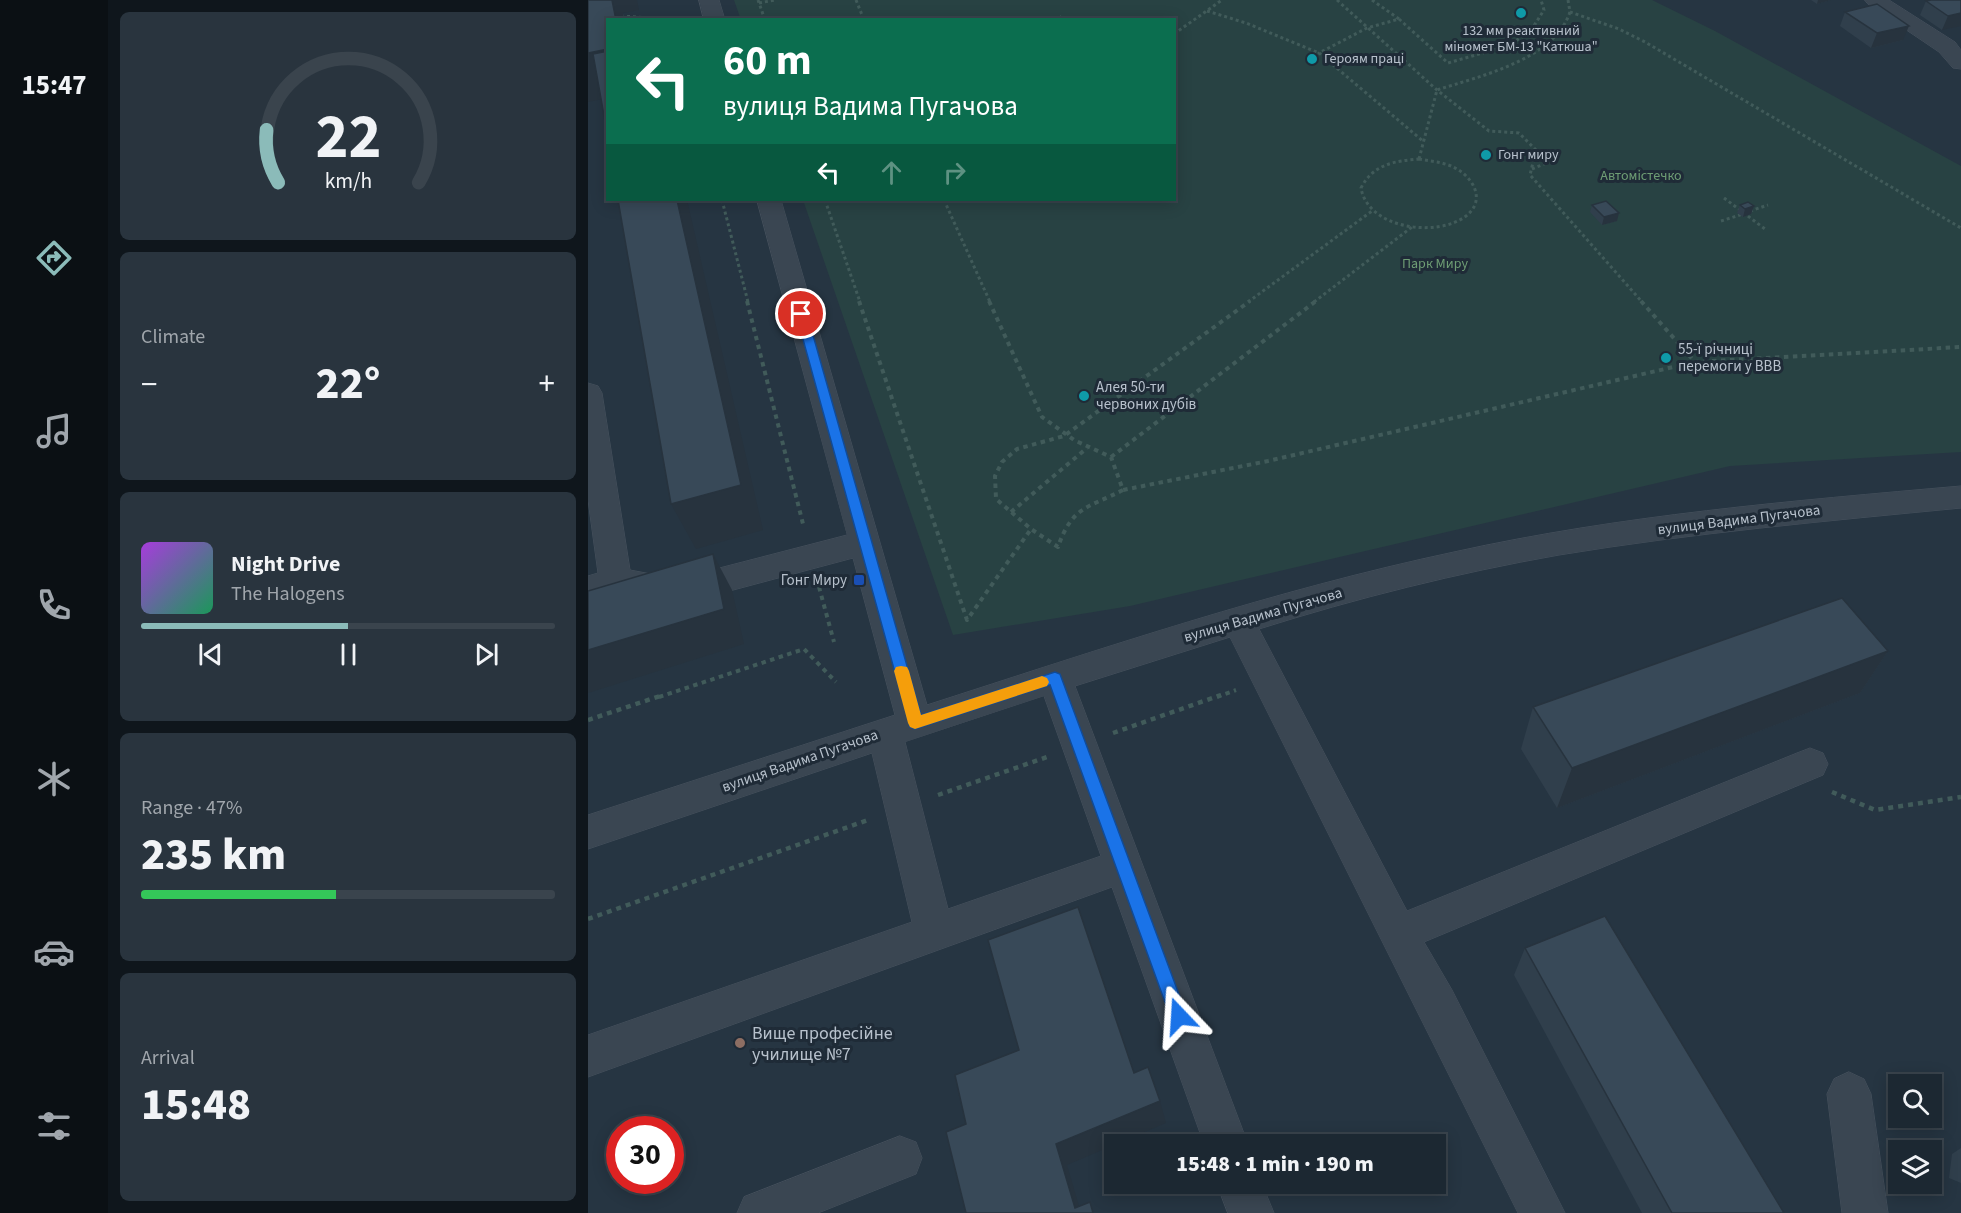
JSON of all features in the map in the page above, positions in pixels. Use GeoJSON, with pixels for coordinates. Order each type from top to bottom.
{"type":"FeatureCollection","features":[{"type":"Feature","properties":{"kind":"street"},"geometry":{"type":"LineString","coordinates":[[709,0],[714,18]]}},
{"type":"Feature","properties":{"kind":"street"},"geometry":{"type":"LineString","coordinates":[[1875,0],[1956,51]]}},
{"type":"Feature","properties":{"kind":"street"},"geometry":{"type":"LineString","coordinates":[[769,201],[866,542],[934,933]]}},
{"type":"Feature","properties":{"kind":"street"},"geometry":{"type":"LineString","coordinates":[[588,393],[601,584],[678,592],[866,542]]}},
{"type":"Feature","properties":{"kind":"street","name":"вулиця Вадима Пугачова"},"geometry":{"type":"LineString","coordinates":[[588,832],[1055,678],[1238,621],[1353,589],[1499,554],[1610,535],[1961,497]]}},
{"type":"Feature","properties":{"kind":"street"},"geometry":{"type":"LineString","coordinates":[[1238,621],[1398,934],[1437,1004],[1542,1213]]}},
{"type":"Feature","properties":{"kind":"street"},"geometry":{"type":"LineString","coordinates":[[1055,678],[1222,1134]]}},
{"type":"Feature","properties":{"kind":"street"},"geometry":{"type":"LineString","coordinates":[[1398,934],[1810,764]]}},
{"type":"Feature","properties":{"kind":"street"},"geometry":{"type":"LineString","coordinates":[[588,1056],[1124,866]]}},
{"type":"Feature","properties":{"kind":"street"},"geometry":{"type":"LineString","coordinates":[[1849,1094],[1865,1213]]}},
{"type":"Feature","properties":{"kind":"street"},"geometry":{"type":"LineString","coordinates":[[760,1213],[900,1158]]}},
{"type":"Feature","properties":{"kind":"street"},"geometry":{"type":"LineString","coordinates":[[1244,1194],[1251,1213]]}},
{"type":"Feature","properties":{"kind":"path"},"geometry":{"type":"LineString","coordinates":[[764,18],[758,1],[775,0]]}},
{"type":"Feature","properties":{"kind":"path"},"geometry":{"type":"LineString","coordinates":[[856,0],[863,18]]}},
{"type":"Feature","properties":{"kind":"path"},"geometry":{"type":"LineString","coordinates":[[1176,33],[1222,0]]}},
{"type":"Feature","properties":{"kind":"path"},"geometry":{"type":"LineString","coordinates":[[1337,0],[1437,90],[1489,130],[1519,133],[1536,150],[1530,175],[1695,362]]}},
{"type":"Feature","properties":{"kind":"path"},"geometry":{"type":"LineString","coordinates":[[1372,0],[1399,19],[1448,63],[1498,50],[1530,32],[1545,10],[1541,0]]}},
{"type":"Feature","properties":{"kind":"path"},"geometry":{"type":"LineString","coordinates":[[1437,90],[1521,59],[1546,44],[1564,28],[1570,12],[1568,0]]}},
{"type":"Feature","properties":{"kind":"path"},"geometry":{"type":"LineString","coordinates":[[1207,11],[1246,23],[1319,53],[1424,142]]}},
{"type":"Feature","properties":{"kind":"path"},"geometry":{"type":"LineString","coordinates":[[1570,12],[1619,29],[1645,42],[1961,228]]}},
{"type":"Feature","properties":{"kind":"path"},"geometry":{"type":"LineString","coordinates":[[618,17],[628,15],[656,18]]}},
{"type":"Feature","properties":{"kind":"path"},"geometry":{"type":"LineString","coordinates":[[1319,53],[1367,28],[1399,19]]}},
{"type":"Feature","properties":{"kind":"path"},"geometry":{"type":"LineString","coordinates":[[1419,159],[1437,90]]}},
{"type":"Feature","properties":{"kind":"path"},"geometry":{"type":"LineString","coordinates":[[1419,159],[1453,166],[1469,177],[1478,190],[1478,201],[1472,211],[1449,224],[1412,227],[1389,221],[1372,211],[1364,202],[1361,188],[1370,172],[1395,161],[1419,159]]}},
{"type":"Feature","properties":{"kind":"path"},"geometry":{"type":"LineString","coordinates":[[1531,169],[1556,159]]}},
{"type":"Feature","properties":{"kind":"path"},"geometry":{"type":"LineString","coordinates":[[1724,198],[1765,229]]}},
{"type":"Feature","properties":{"kind":"path"},"geometry":{"type":"LineString","coordinates":[[722,201],[834,642]]}},
{"type":"Feature","properties":{"kind":"path"},"geometry":{"type":"LineString","coordinates":[[825,201],[967,620],[1031,530]]}},
{"type":"Feature","properties":{"kind":"path"},"geometry":{"type":"LineString","coordinates":[[944,201],[1042,417],[1064,436],[1110,457],[1123,490]]}},
{"type":"Feature","properties":{"kind":"path"},"geometry":{"type":"LineString","coordinates":[[1720,221],[1768,205]]}},
{"type":"Feature","properties":{"kind":"path"},"geometry":{"type":"LineString","coordinates":[[1372,211],[1064,436],[1017,449],[1002,462],[995,476],[996,499],[1031,530],[1058,547],[1070,517],[1088,505],[1123,490],[1268,461],[1695,362],[1961,347]]}},
{"type":"Feature","properties":{"kind":"path"},"geometry":{"type":"LineString","coordinates":[[1110,457],[1412,227]]}},
{"type":"Feature","properties":{"kind":"path"},"geometry":{"type":"LineString","coordinates":[[1011,512],[1087,448]]}},
{"type":"Feature","properties":{"kind":"path"},"geometry":{"type":"LineString","coordinates":[[588,720],[804,649],[836,682]]}},
{"type":"Feature","properties":{"kind":"path"},"geometry":{"type":"LineString","coordinates":[[1810,764],[1834,795],[1875,810],[1961,797]]}},
{"type":"Feature","properties":{"kind":"green space","name":"Парк Миру"},"geometry":{"type":"Polygon","coordinates":[[[734,0],[1652,0],[1715,31],[1961,166],[1961,452],[1730,466],[1130,606],[953,635],[803,201],[1176,201],[1176,18],[740,18],[734,0]]]}},
{"type":"Feature","properties":{"kind":"building"},"geometry":{"type":"Polygon","coordinates":[[[588,0],[612,0],[616,18],[606,18],[606,49],[588,53],[588,0]]]}},
{"type":"Feature","properties":{"kind":"building"},"geometry":{"type":"Polygon","coordinates":[[[1961,0],[1961,13],[1948,16],[1926,1],[1961,0]]]}},
{"type":"Feature","properties":{"kind":"building"},"geometry":{"type":"Polygon","coordinates":[[[1877,4],[1909,26],[1877,33],[1845,12],[1877,4]]]}},
{"type":"Feature","properties":{"kind":"building"},"geometry":{"type":"Polygon","coordinates":[[[606,51],[606,127],[593,54],[606,51]]]}},
{"type":"Feature","properties":{"kind":"building"},"geometry":{"type":"Polygon","coordinates":[[[618,201],[677,201],[741,485],[671,504],[618,201]]]}},
{"type":"Feature","properties":{"kind":"building"},"geometry":{"type":"Polygon","coordinates":[[[1606,201],[1619,213],[1604,217],[1592,205],[1606,201]]]}},
{"type":"Feature","properties":{"kind":"building"},"geometry":{"type":"Polygon","coordinates":[[[1748,202],[1754,206],[1745,209],[1740,205],[1748,202]]]}},
{"type":"Feature","properties":{"kind":"building"},"geometry":{"type":"Polygon","coordinates":[[[713,554],[724,609],[588,650],[588,591],[713,554]]]}},
{"type":"Feature","properties":{"kind":"building"},"geometry":{"type":"Polygon","coordinates":[[[1842,598],[1888,651],[1572,768],[1533,707],[1842,598]]]}},
{"type":"Feature","properties":{"kind":"building"},"geometry":{"type":"Polygon","coordinates":[[[1078,907],[1134,1073],[1148,1067],[1160,1101],[1056,1144],[1075,1208],[1090,1202],[1093,1213],[966,1213],[946,1132],[966,1124],[955,1075],[1019,1050],[988,940],[1078,907]]]}},
{"type":"Feature","properties":{"kind":"building"},"geometry":{"type":"Polygon","coordinates":[[[1605,916],[1784,1213],[1672,1213],[1525,948],[1605,916]]]}},
{"type":"Feature","properties":{"kind":"slow traffic"},"geometry":{"type":"LineString","coordinates":[[901,671],[915,723],[1042,682]]}},
{"type":"Feature","properties":{"kind":"place","name":"132 мм реактивний міномет БМ-13 \"Катюша\""},"geometry":{"type":"Point","coordinates":[1521,13]}},
{"type":"Feature","properties":{"kind":"place","name":"Героям працi"},"geometry":{"type":"Point","coordinates":[1312,59]}},
{"type":"Feature","properties":{"kind":"place","name":"Гонг миру"},"geometry":{"type":"Point","coordinates":[1486,155]}},
{"type":"Feature","properties":{"kind":"place","name":"55-ї річниці перемоги у ВВВ"},"geometry":{"type":"Point","coordinates":[1666,358]}},
{"type":"Feature","properties":{"kind":"place","name":"Алея 50-ти червоних дубів"},"geometry":{"type":"Point","coordinates":[1084,396]}},
{"type":"Feature","properties":{"kind":"place","name":"Гонг Миру"},"geometry":{"type":"Point","coordinates":[859,580]}},
{"type":"Feature","properties":{"kind":"place","name":"Вище професійне училище №7"},"geometry":{"type":"Point","coordinates":[740,1043]}},
{"type":"Feature","properties":{"kind":"route"},"geometry":{"type":"LineString","coordinates":[[801,314],[915,723],[1055,678],[1179,1016]]}},
{"type":"Feature","properties":{"kind":"park label","name":"Автомістечко"},"geometry":{"type":"Point","coordinates":[1641,176]}}]}
